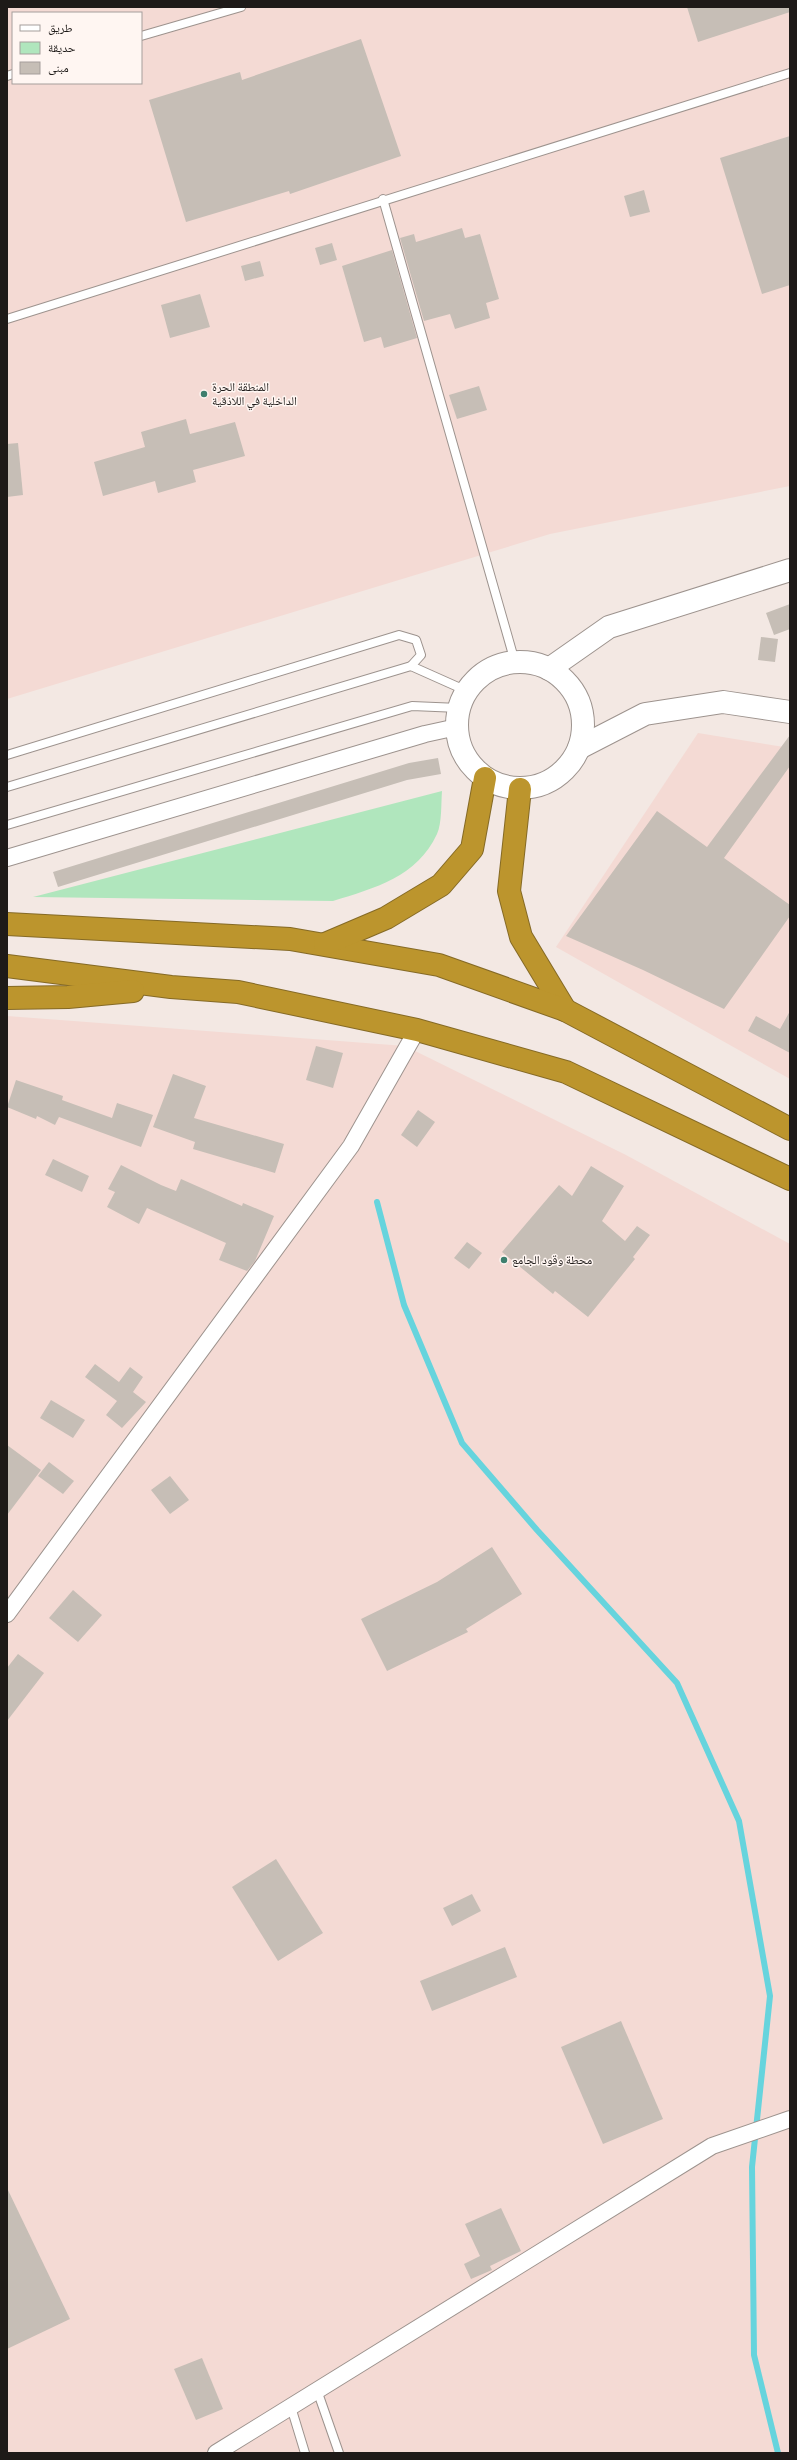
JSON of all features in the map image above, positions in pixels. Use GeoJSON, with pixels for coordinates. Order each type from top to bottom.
{"type":"FeatureCollection","features":[{"type":"Feature","properties":{"kind":"highway"},"geometry":{"type":"LineString","coordinates":[[325,944],[386,918],[441,886],[472,849],[485,778]]}},
{"type":"Feature","properties":{"kind":"highway"},"geometry":{"type":"LineString","coordinates":[[520,789],[510,891],[521,937],[565,1010]]}},
{"type":"Feature","properties":{"kind":"highway"},"geometry":{"type":"LineString","coordinates":[[7,924],[290,939],[439,965],[565,1010],[790,1129]]}},
{"type":"Feature","properties":{"kind":"highway"},"geometry":{"type":"LineString","coordinates":[[7,966],[171,987],[238,992],[417,1030],[566,1072],[790,1180]]}},
{"type":"Feature","properties":{"kind":"highway"},"geometry":{"type":"LineString","coordinates":[[7,998],[68,997],[171,987]]}},
{"type":"Feature","properties":{"kind":"street"},"geometry":{"type":"LineString","coordinates":[[549,669],[609,627],[790,570]]}},
{"type":"Feature","properties":{"kind":"street"},"geometry":{"type":"LineString","coordinates":[[7,858],[418,736],[461,709],[480,676],[491,670],[516,662],[533,664],[549,669],[564,680],[576,695],[582,712],[584,730],[579,748],[570,765],[556,778],[539,786],[520,789],[502,786],[485,778],[470,765],[460,747],[461,709]]}},
{"type":"Feature","properties":{"kind":"street"},"geometry":{"type":"LineString","coordinates":[[579,748],[645,714],[723,702],[790,712]]}},
{"type":"Feature","properties":{"kind":"street"},"geometry":{"type":"LineString","coordinates":[[7,1614],[351,1146],[417,1030]]}},
{"type":"Feature","properties":{"kind":"street"},"geometry":{"type":"LineString","coordinates":[[216,2453],[712,2146],[790,2119]]}},
{"type":"Feature","properties":{"kind":"lane"},"geometry":{"type":"LineString","coordinates":[[142,36],[241,7]]}},
{"type":"Feature","properties":{"kind":"lane"},"geometry":{"type":"LineString","coordinates":[[7,319],[383,199],[790,73]]}},
{"type":"Feature","properties":{"kind":"lane"},"geometry":{"type":"LineString","coordinates":[[383,199],[516,662]]}},
{"type":"Feature","properties":{"kind":"lane"},"geometry":{"type":"LineString","coordinates":[[7,754],[399,635],[416,640],[421,655],[411,666],[7,787]]}},
{"type":"Feature","properties":{"kind":"lane"},"geometry":{"type":"LineString","coordinates":[[411,666],[461,709]]}},
{"type":"Feature","properties":{"kind":"lane"},"geometry":{"type":"LineString","coordinates":[[7,825],[412,706],[461,709]]}},
{"type":"Feature","properties":{"kind":"lane"},"geometry":{"type":"LineString","coordinates":[[317,2390],[339,2453]]}},
{"type":"Feature","properties":{"kind":"lane"},"geometry":{"type":"LineString","coordinates":[[291,2407],[305,2453]]}},
{"type":"Feature","properties":{"kind":"shaded area"},"geometry":{"type":"Polygon","coordinates":[[[7,7],[790,7],[790,486],[550,534],[7,699],[7,7]]]}},
{"type":"Feature","properties":{"kind":"shaded area"},"geometry":{"type":"Polygon","coordinates":[[[698,733],[790,748],[790,1079],[556,947],[698,733]]]}},
{"type":"Feature","properties":{"kind":"shaded area"},"geometry":{"type":"Polygon","coordinates":[[[7,1016],[405,1046],[626,1155],[790,1244],[790,2453],[7,2453],[7,1016]]]}},
{"type":"Feature","properties":{"kind":"green space"},"geometry":{"type":"Polygon","coordinates":[[[442,791],[441,819],[439,829],[429,849],[418,861],[393,879],[364,891],[333,901],[33,897],[442,791]]]}},
{"type":"Feature","properties":{"kind":"building"},"geometry":{"type":"Polygon","coordinates":[[[687,7],[790,7],[790,12],[698,42],[687,7]]]}},
{"type":"Feature","properties":{"kind":"building"},"geometry":{"type":"Polygon","coordinates":[[[361,39],[401,156],[290,194],[289,191],[186,222],[149,100],[240,72],[242,80],[361,39]]]}},
{"type":"Feature","properties":{"kind":"building"},"geometry":{"type":"Polygon","coordinates":[[[790,136],[790,285],[762,294],[720,158],[790,136]]]}},
{"type":"Feature","properties":{"kind":"building"},"geometry":{"type":"Polygon","coordinates":[[[644,190],[650,212],[630,217],[624,196],[644,190]]]}},
{"type":"Feature","properties":{"kind":"building"},"geometry":{"type":"Polygon","coordinates":[[[462,228],[465,238],[480,234],[499,299],[486,303],[490,318],[455,329],[450,314],[424,321],[400,238],[414,234],[416,242],[462,228]]]}},
{"type":"Feature","properties":{"kind":"building"},"geometry":{"type":"Polygon","coordinates":[[[332,243],[337,260],[320,265],[315,248],[332,243]]]}},
{"type":"Feature","properties":{"kind":"building"},"geometry":{"type":"Polygon","coordinates":[[[392,250],[417,338],[384,348],[381,337],[364,342],[342,266],[392,250]]]}},
{"type":"Feature","properties":{"kind":"building"},"geometry":{"type":"Polygon","coordinates":[[[260,261],[264,276],[245,281],[241,266],[260,261]]]}},
{"type":"Feature","properties":{"kind":"building"},"geometry":{"type":"Polygon","coordinates":[[[200,294],[210,327],[170,338],[161,305],[200,294]]]}},
{"type":"Feature","properties":{"kind":"building"},"geometry":{"type":"Polygon","coordinates":[[[479,386],[487,410],[457,419],[449,395],[479,386]]]}},
{"type":"Feature","properties":{"kind":"building"},"geometry":{"type":"Polygon","coordinates":[[[186,419],[190,434],[235,422],[245,456],[193,470],[196,482],[158,493],[155,481],[103,496],[94,462],[145,447],[141,432],[186,419]]]}},
{"type":"Feature","properties":{"kind":"building"},"geometry":{"type":"Polygon","coordinates":[[[18,443],[23,495],[7,497],[7,444],[18,443]]]}},
{"type":"Feature","properties":{"kind":"building"},"geometry":{"type":"Polygon","coordinates":[[[790,604],[790,629],[774,635],[766,613],[790,604]]]}},
{"type":"Feature","properties":{"kind":"building"},"geometry":{"type":"Polygon","coordinates":[[[761,637],[778,639],[775,662],[758,660],[761,637]]]}},
{"type":"Feature","properties":{"kind":"building"},"geometry":{"type":"Polygon","coordinates":[[[790,735],[790,766],[724,858],[790,905],[790,916],[724,1009],[643,970],[566,936],[657,811],[707,847],[790,735]]]}},
{"type":"Feature","properties":{"kind":"building"},"geometry":{"type":"Polygon","coordinates":[[[438,758],[441,774],[407,780],[58,887],[53,872],[409,763],[438,758]]]}},
{"type":"Feature","properties":{"kind":"building"},"geometry":{"type":"Polygon","coordinates":[[[790,1011],[790,1053],[748,1031],[756,1016],[780,1029],[790,1011]]]}},
{"type":"Feature","properties":{"kind":"building"},"geometry":{"type":"Polygon","coordinates":[[[316,1046],[343,1053],[333,1088],[306,1080],[316,1046]]]}},
{"type":"Feature","properties":{"kind":"building"},"geometry":{"type":"Polygon","coordinates":[[[173,1074],[206,1086],[194,1118],[284,1144],[275,1173],[193,1149],[195,1142],[153,1127],[173,1074]]]}},
{"type":"Feature","properties":{"kind":"building"},"geometry":{"type":"Polygon","coordinates":[[[16,1080],[63,1096],[62,1100],[112,1118],[117,1103],[153,1115],[141,1147],[59,1117],[55,1125],[37,1116],[36,1119],[7,1107],[16,1080]]]}},
{"type":"Feature","properties":{"kind":"building"},"geometry":{"type":"Polygon","coordinates":[[[418,1110],[435,1122],[417,1147],[401,1135],[418,1110]]]}},
{"type":"Feature","properties":{"kind":"building"},"geometry":{"type":"Polygon","coordinates":[[[53,1159],[89,1176],[82,1192],[45,1175],[53,1159]]]}},
{"type":"Feature","properties":{"kind":"building"},"geometry":{"type":"Polygon","coordinates":[[[121,1165],[176,1191],[181,1179],[242,1206],[243,1203],[274,1216],[255,1261],[247,1271],[219,1260],[226,1243],[147,1208],[139,1224],[107,1207],[115,1192],[108,1189],[121,1165]]]}},
{"type":"Feature","properties":{"kind":"building"},"geometry":{"type":"Polygon","coordinates":[[[591,1166],[624,1186],[602,1221],[625,1241],[637,1226],[650,1235],[633,1257],[635,1259],[588,1317],[555,1291],[553,1294],[502,1252],[559,1185],[572,1196],[591,1166]]]}},
{"type":"Feature","properties":{"kind":"building"},"geometry":{"type":"Polygon","coordinates":[[[467,1242],[482,1253],[469,1269],[454,1258],[467,1242]]]}},
{"type":"Feature","properties":{"kind":"building"},"geometry":{"type":"Polygon","coordinates":[[[95,1364],[119,1382],[130,1367],[143,1377],[133,1392],[146,1402],[122,1428],[106,1415],[117,1401],[85,1377],[95,1364]]]}},
{"type":"Feature","properties":{"kind":"building"},"geometry":{"type":"Polygon","coordinates":[[[51,1400],[85,1420],[73,1438],[40,1418],[51,1400]]]}},
{"type":"Feature","properties":{"kind":"building"},"geometry":{"type":"Polygon","coordinates":[[[7,1445],[41,1470],[7,1515],[7,1445]]]}},
{"type":"Feature","properties":{"kind":"building"},"geometry":{"type":"Polygon","coordinates":[[[49,1462],[74,1481],[63,1494],[38,1476],[49,1462]]]}},
{"type":"Feature","properties":{"kind":"building"},"geometry":{"type":"Polygon","coordinates":[[[170,1476],[189,1500],[170,1514],[151,1490],[170,1476]]]}},
{"type":"Feature","properties":{"kind":"building"},"geometry":{"type":"Polygon","coordinates":[[[492,1547],[522,1594],[466,1629],[468,1632],[387,1671],[361,1619],[437,1582],[492,1547]]]}},
{"type":"Feature","properties":{"kind":"building"},"geometry":{"type":"Polygon","coordinates":[[[73,1590],[102,1615],[78,1642],[49,1618],[73,1590]]]}},
{"type":"Feature","properties":{"kind":"building"},"geometry":{"type":"Polygon","coordinates":[[[18,1654],[44,1673],[7,1721],[7,1668],[18,1654]]]}},
{"type":"Feature","properties":{"kind":"building"},"geometry":{"type":"Polygon","coordinates":[[[276,1859],[323,1933],[278,1961],[232,1887],[276,1859]]]}},
{"type":"Feature","properties":{"kind":"building"},"geometry":{"type":"Polygon","coordinates":[[[472,1894],[481,1911],[452,1926],[443,1908],[472,1894]]]}},
{"type":"Feature","properties":{"kind":"building"},"geometry":{"type":"Polygon","coordinates":[[[505,1947],[517,1977],[432,2011],[420,1981],[505,1947]]]}},
{"type":"Feature","properties":{"kind":"building"},"geometry":{"type":"Polygon","coordinates":[[[621,2021],[663,2119],[603,2144],[561,2047],[621,2021]]]}},
{"type":"Feature","properties":{"kind":"building"},"geometry":{"type":"Polygon","coordinates":[[[7,2188],[70,2319],[7,2349],[7,2188]]]}},
{"type":"Feature","properties":{"kind":"building"},"geometry":{"type":"Polygon","coordinates":[[[501,2208],[521,2251],[490,2266],[492,2270],[471,2279],[464,2264],[480,2256],[465,2224],[501,2208]]]}},
{"type":"Feature","properties":{"kind":"building"},"geometry":{"type":"Polygon","coordinates":[[[202,2358],[223,2409],[196,2420],[174,2369],[202,2358]]]}},
{"type":"Feature","properties":{"kind":"waterway"},"geometry":{"type":"LineString","coordinates":[[377,1202],[404,1305],[462,1443],[537,1530],[677,1683],[739,1821],[770,1996],[752,2167],[754,2355],[778,2453]]}},
{"type":"Feature","properties":{"kind":"place","name":"المنطقة الحرة الداخلية في اللاذقية"},"geometry":{"type":"Point","coordinates":[204,394]}},
{"type":"Feature","properties":{"kind":"place","name":"محطة وقود الجامع"},"geometry":{"type":"Point","coordinates":[504,1260]}}]}
